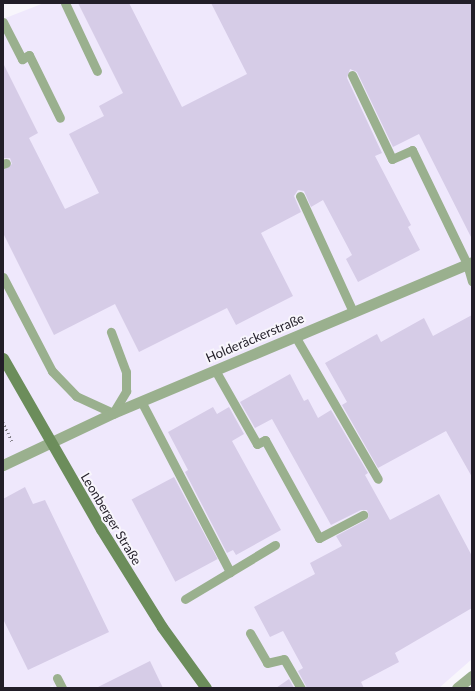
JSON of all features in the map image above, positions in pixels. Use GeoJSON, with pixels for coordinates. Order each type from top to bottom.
{"type":"FeatureCollection","features":[{"type":"Feature","properties":{"kind":"main road","name":"Leonberger Straße"},"geometry":{"type":"LineString","coordinates":[[3,358],[49,442],[162,627],[206,688]]}},
{"type":"Feature","properties":{"kind":"street","name":"Holderäckerstraße"},"geometry":{"type":"LineString","coordinates":[[3,465],[113,413],[470,263]]}},
{"type":"Feature","properties":{"kind":"street"},"geometry":{"type":"LineString","coordinates":[[457,688],[472,676]]}},
{"type":"Feature","properties":{"kind":"lane"},"geometry":{"type":"LineString","coordinates":[[65,3],[97,70]]}},
{"type":"Feature","properties":{"kind":"lane"},"geometry":{"type":"LineString","coordinates":[[3,22],[22,59],[29,55],[60,118]]}},
{"type":"Feature","properties":{"kind":"lane"},"geometry":{"type":"LineString","coordinates":[[352,75],[392,159],[412,150],[470,263],[472,281]]}},
{"type":"Feature","properties":{"kind":"lane"},"geometry":{"type":"LineString","coordinates":[[300,196],[353,312]]}},
{"type":"Feature","properties":{"kind":"lane"},"geometry":{"type":"LineString","coordinates":[[3,277],[52,370],[76,396],[113,413],[126,391],[126,372],[111,332]]}},
{"type":"Feature","properties":{"kind":"lane"},"geometry":{"type":"LineString","coordinates":[[296,336],[378,479]]}},
{"type":"Feature","properties":{"kind":"lane"},"geometry":{"type":"LineString","coordinates":[[215,370],[257,444],[265,440],[319,538],[363,515]]}},
{"type":"Feature","properties":{"kind":"lane"},"geometry":{"type":"LineString","coordinates":[[141,401],[230,572]]}},
{"type":"Feature","properties":{"kind":"lane"},"geometry":{"type":"LineString","coordinates":[[185,599],[275,545]]}},
{"type":"Feature","properties":{"kind":"lane"},"geometry":{"type":"LineString","coordinates":[[250,633],[267,663],[284,659],[301,688]]}},
{"type":"Feature","properties":{"kind":"lane"},"geometry":{"type":"LineString","coordinates":[[57,678],[62,688]]}},
{"type":"Feature","properties":{"kind":"path"},"geometry":{"type":"LineString","coordinates":[[3,422],[20,457]]}},
{"type":"Feature","properties":{"kind":"shaded area"},"geometry":{"type":"Polygon","coordinates":[[[44,3],[472,3],[472,659],[439,688],[54,688],[53,685],[48,688],[3,688],[3,19],[44,3]]]}},
{"type":"Feature","properties":{"kind":"building"},"geometry":{"type":"Polygon","coordinates":[[[78,3],[129,3],[182,107],[247,74],[211,3],[472,3],[472,239],[419,134],[393,147],[357,72],[350,69],[347,78],[382,153],[375,156],[411,225],[408,227],[420,250],[358,282],[346,259],[352,255],[323,200],[311,207],[304,191],[298,190],[294,196],[301,212],[261,233],[293,296],[236,325],[227,308],[139,352],[115,304],[54,335],[3,233],[3,170],[12,164],[10,158],[3,158],[3,63],[38,133],[29,138],[65,209],[99,193],[69,134],[104,116],[99,106],[123,93],[78,3]]]}},
{"type":"Feature","properties":{"kind":"building"},"geometry":{"type":"Polygon","coordinates":[[[472,315],[472,477],[446,431],[378,468],[342,405],[347,402],[325,363],[377,334],[381,342],[424,318],[433,336],[472,315]]]}},
{"type":"Feature","properties":{"kind":"building"},"geometry":{"type":"Polygon","coordinates":[[[290,374],[304,401],[308,399],[318,418],[331,410],[368,473],[365,475],[390,520],[439,494],[472,556],[472,608],[395,653],[399,662],[361,682],[364,688],[307,688],[298,671],[303,668],[283,631],[270,637],[254,607],[315,574],[310,563],[342,546],[336,536],[366,520],[369,516],[367,510],[361,510],[331,525],[272,419],[255,428],[240,402],[290,374]]]}},
{"type":"Feature","properties":{"kind":"building"},"geometry":{"type":"Polygon","coordinates":[[[213,407],[217,414],[229,407],[244,434],[232,441],[281,530],[236,555],[233,550],[227,553],[185,472],[188,470],[168,432],[213,407]]]}},
{"type":"Feature","properties":{"kind":"building"},"geometry":{"type":"Polygon","coordinates":[[[174,477],[218,559],[175,582],[132,500],[174,477]]]}},
{"type":"Feature","properties":{"kind":"building"},"geometry":{"type":"Polygon","coordinates":[[[25,487],[33,504],[45,500],[109,632],[28,670],[3,619],[3,499],[25,487]]]}},
{"type":"Feature","properties":{"kind":"building"},"geometry":{"type":"Polygon","coordinates":[[[150,661],[163,688],[96,688],[150,661]]]}},
{"type":"Feature","properties":{"kind":"building"},"geometry":{"type":"Polygon","coordinates":[[[289,679],[294,688],[276,688],[289,679]]]}}]}
